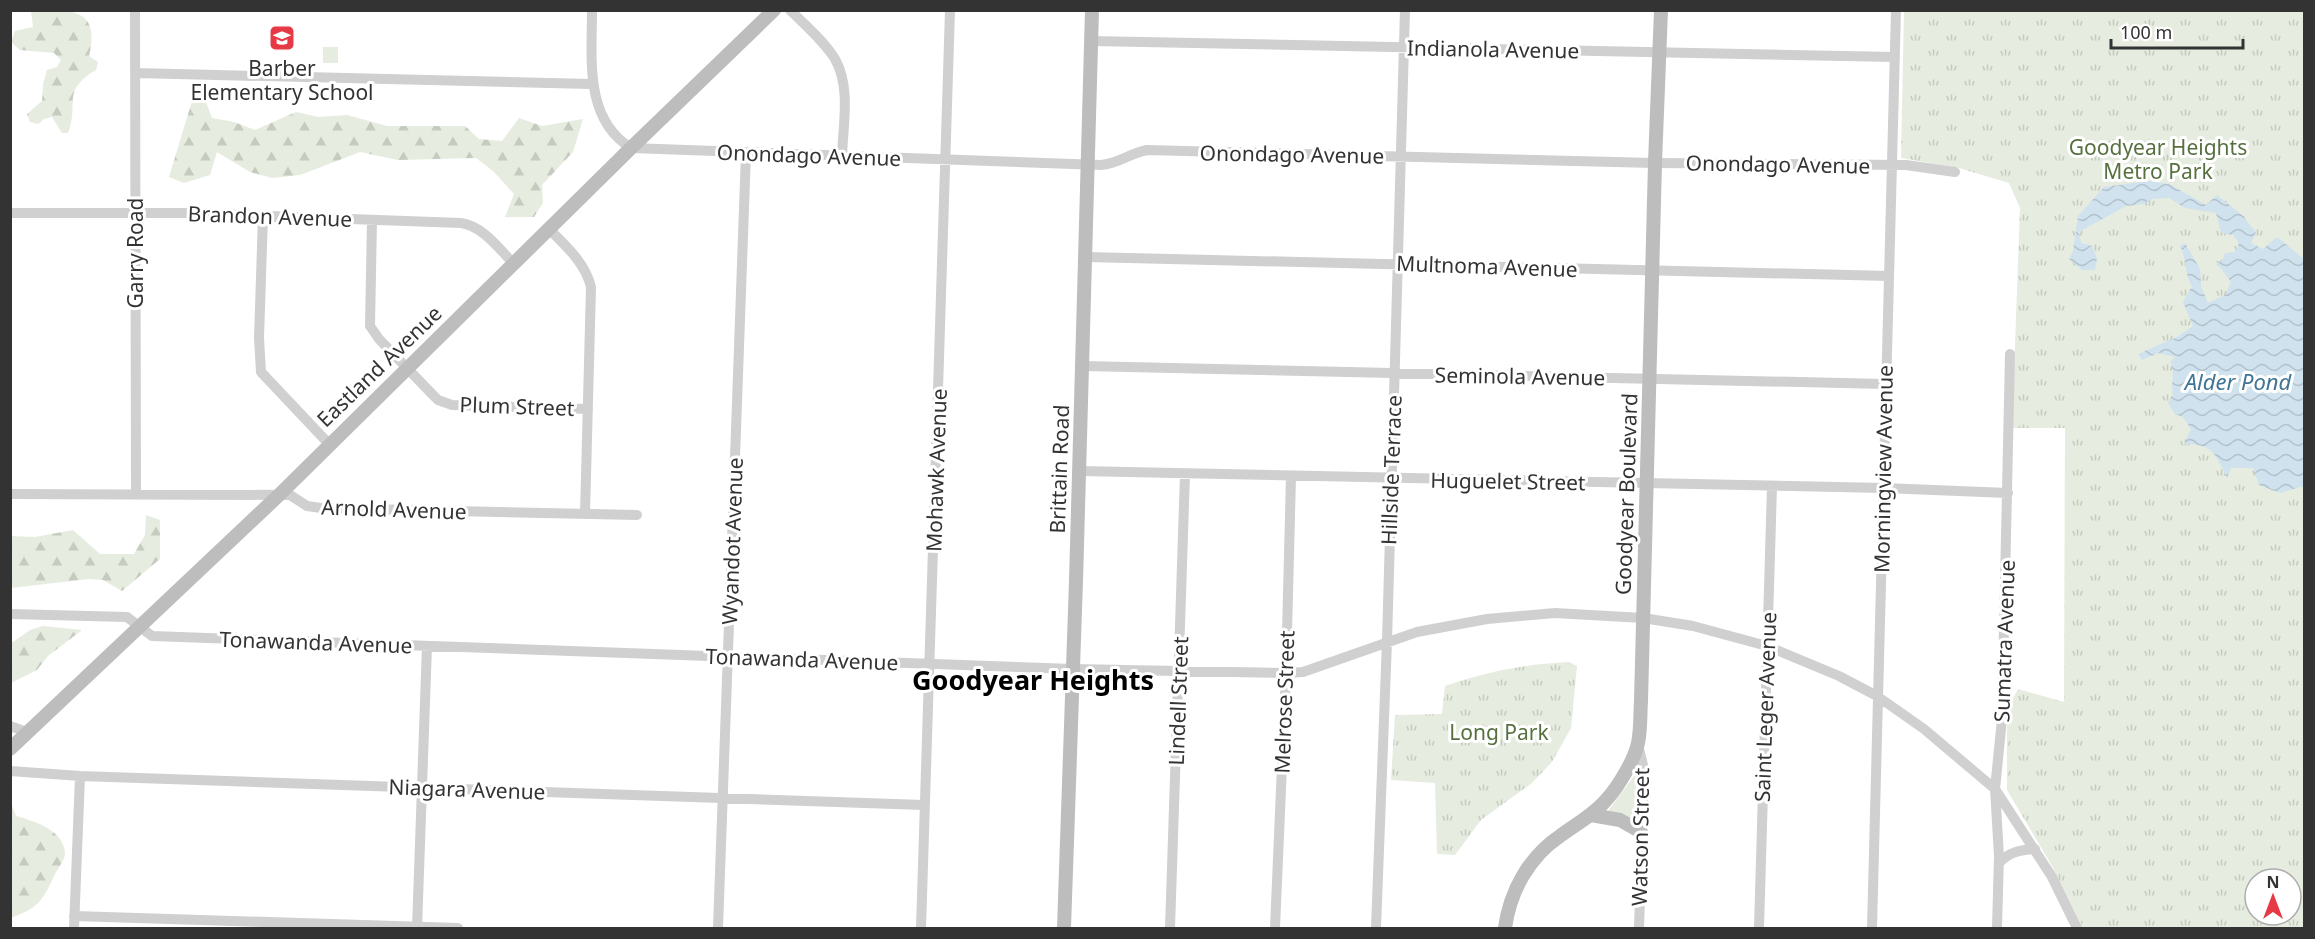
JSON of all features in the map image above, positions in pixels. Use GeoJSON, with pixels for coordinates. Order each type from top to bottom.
{"type":"FeatureCollection","features":[{"type":"Feature","properties":{"kind":"street","name":"Garry Road"},"geometry":{"type":"LineString","coordinates":[[135,10],[136,495]]}},
{"type":"Feature","properties":{"kind":"street"},"geometry":{"type":"LineString","coordinates":[[592,10],[592,84],[599,109],[610,130],[632,148]]}},
{"type":"Feature","properties":{"kind":"street","name":"Eastland Avenue"},"geometry":{"type":"LineString","coordinates":[[10,748],[279,495],[774,10]]}},
{"type":"Feature","properties":{"kind":"street"},"geometry":{"type":"LineString","coordinates":[[790,10],[823,43],[837,64],[845,92],[842,156]]}},
{"type":"Feature","properties":{"kind":"street","name":"Mohawk Avenue"},"geometry":{"type":"LineString","coordinates":[[921,928],[950,10]]}},
{"type":"Feature","properties":{"kind":"street","name":"Brittain Road"},"geometry":{"type":"LineString","coordinates":[[1064,928],[1083,366],[1092,10]]}},
{"type":"Feature","properties":{"kind":"street","name":"Hillside Terrace"},"geometry":{"type":"LineString","coordinates":[[1376,928],[1387,641],[1405,10]]}},
{"type":"Feature","properties":{"kind":"street","name":"Goodyear Boulevard"},"geometry":{"type":"LineString","coordinates":[[1505,928],[1512,898],[1525,871],[1553,840],[1591,814],[1618,786],[1638,745],[1661,10]]}},
{"type":"Feature","properties":{"kind":"street","name":"Morningview Avenue"},"geometry":{"type":"LineString","coordinates":[[1872,928],[1876,696],[1884,488],[1896,10]]}},
{"type":"Feature","properties":{"kind":"street","name":"Indianola Avenue"},"geometry":{"type":"LineString","coordinates":[[1091,41],[1895,57]]}},
{"type":"Feature","properties":{"kind":"street"},"geometry":{"type":"LineString","coordinates":[[136,73],[592,84]]}},
{"type":"Feature","properties":{"kind":"street","name":"Onondago Avenue"},"geometry":{"type":"LineString","coordinates":[[632,148],[1088,164],[1115,163],[1147,150],[1655,163],[1906,165],[1955,172]]}},
{"type":"Feature","properties":{"kind":"street","name":"Wyandot Avenue"},"geometry":{"type":"LineString","coordinates":[[718,928],[746,153]]}},
{"type":"Feature","properties":{"kind":"street","name":"Brandon Avenue"},"geometry":{"type":"LineString","coordinates":[[10,213],[187,213],[468,224],[482,232],[514,264]]}},
{"type":"Feature","properties":{"kind":"street"},"geometry":{"type":"LineString","coordinates":[[263,216],[259,338],[261,372],[330,444]]}},
{"type":"Feature","properties":{"kind":"street","name":"Plum Street"},"geometry":{"type":"LineString","coordinates":[[372,220],[370,326],[406,369],[438,400],[452,405],[588,409]]}},
{"type":"Feature","properties":{"kind":"street"},"geometry":{"type":"LineString","coordinates":[[550,230],[578,260],[591,287],[585,514]]}},
{"type":"Feature","properties":{"kind":"street","name":"Multnoma Avenue"},"geometry":{"type":"LineString","coordinates":[[1086,257],[1889,276]]}},
{"type":"Feature","properties":{"kind":"street","name":"Sumatra Avenue"},"geometry":{"type":"LineString","coordinates":[[1997,928],[1999,863],[1995,789],[2002,726],[2010,354]]}},
{"type":"Feature","properties":{"kind":"street","name":"Seminola Avenue"},"geometry":{"type":"LineString","coordinates":[[1083,366],[1885,384]]}},
{"type":"Feature","properties":{"kind":"street","name":"Huguelet Street"},"geometry":{"type":"LineString","coordinates":[[1079,471],[1884,488],[2008,493]]}},
{"type":"Feature","properties":{"kind":"street","name":"Lindell Street"},"geometry":{"type":"LineString","coordinates":[[1170,928],[1185,474]]}},
{"type":"Feature","properties":{"kind":"street","name":"Melrose Street"},"geometry":{"type":"LineString","coordinates":[[1275,928],[1286,673],[1291,476]]}},
{"type":"Feature","properties":{"kind":"street","name":"Saint Leger Avenue"},"geometry":{"type":"LineString","coordinates":[[1759,928],[1772,486]]}},
{"type":"Feature","properties":{"kind":"street","name":"Arnold Avenue"},"geometry":{"type":"LineString","coordinates":[[10,494],[290,495],[307,506],[321,508],[637,515]]}},
{"type":"Feature","properties":{"kind":"street","name":"Tonawanda Avenue"},"geometry":{"type":"LineString","coordinates":[[10,614],[127,617],[152,636],[1073,669],[1286,673],[1303,672],[1387,641],[1452,625],[1528,615],[1576,613],[1643,618],[1702,628],[1767,646],[1839,676],[1876,696],[1924,729],[1995,789],[2035,849],[2058,888],[2077,928]]}},
{"type":"Feature","properties":{"kind":"street"},"geometry":{"type":"LineString","coordinates":[[417,928],[427,646]]}},
{"type":"Feature","properties":{"kind":"street"},"geometry":{"type":"LineString","coordinates":[[10,726],[27,732]]}},
{"type":"Feature","properties":{"kind":"street","name":"Watson Street"},"geometry":{"type":"LineString","coordinates":[[1638,745],[1644,769],[1639,928]]}},
{"type":"Feature","properties":{"kind":"street","name":"Niagara Avenue"},"geometry":{"type":"LineString","coordinates":[[10,771],[80,776],[924,805]]}},
{"type":"Feature","properties":{"kind":"street"},"geometry":{"type":"LineString","coordinates":[[74,928],[80,776]]}},
{"type":"Feature","properties":{"kind":"street"},"geometry":{"type":"LineString","coordinates":[[1591,814],[1620,820],[1641,832]]}},
{"type":"Feature","properties":{"kind":"street"},"geometry":{"type":"LineString","coordinates":[[1999,863],[2014,851],[2035,849]]}},
{"type":"Feature","properties":{"kind":"street"},"geometry":{"type":"LineString","coordinates":[[74,915],[458,928]]}},
{"type":"Feature","properties":{"kind":"green space"},"geometry":{"type":"Polygon","coordinates":[[[31,11],[79,14],[90,28],[92,40],[89,56],[98,62],[96,70],[78,85],[74,92],[68,133],[62,133],[52,117],[38,124],[30,122],[27,114],[42,101],[47,70],[57,67],[61,60],[54,53],[20,50],[11,42],[15,31],[33,27],[31,11]]]}},
{"type":"Feature","properties":{"kind":"green space","name":"Goodyear Heights Metro Park"},"geometry":{"type":"Polygon","coordinates":[[[1904,11],[2304,11],[2304,928],[2083,928],[2052,866],[2007,790],[2007,710],[2018,689],[2064,702],[2065,428],[2012,428],[2020,208],[2009,183],[1959,168],[1901,158],[1904,11]]]}},
{"type":"Feature","properties":{"kind":"green space"},"geometry":{"type":"Polygon","coordinates":[[[323,47],[338,47],[338,63],[323,63],[323,47]]]}},
{"type":"Feature","properties":{"kind":"green space"},"geometry":{"type":"Polygon","coordinates":[[[203,94],[212,118],[234,122],[255,130],[296,112],[318,117],[347,115],[387,126],[465,126],[479,139],[502,141],[519,118],[542,126],[583,119],[573,152],[542,185],[543,203],[534,217],[505,217],[514,194],[493,171],[476,158],[398,160],[360,152],[300,175],[272,178],[250,172],[217,152],[210,175],[184,183],[169,177],[193,98],[203,94]]]}},
{"type":"Feature","properties":{"kind":"green space"},"geometry":{"type":"Polygon","coordinates":[[[146,515],[160,520],[160,559],[122,591],[103,580],[89,579],[11,588],[11,536],[35,537],[73,530],[100,554],[134,554],[145,535],[146,515]]]}},
{"type":"Feature","properties":{"kind":"green space"},"geometry":{"type":"Polygon","coordinates":[[[43,626],[82,630],[48,656],[37,670],[11,683],[11,640],[13,642],[30,630],[43,626]]]}},
{"type":"Feature","properties":{"kind":"green space","name":"Long Park"},"geometry":{"type":"Polygon","coordinates":[[[1569,662],[1577,666],[1571,728],[1552,762],[1532,783],[1481,820],[1455,855],[1437,854],[1435,783],[1391,780],[1395,715],[1442,714],[1445,686],[1461,681],[1522,667],[1569,662]]]}},
{"type":"Feature","properties":{"kind":"green space"},"geometry":{"type":"Polygon","coordinates":[[[1634,776],[1637,777],[1635,821],[1608,811],[1634,776]]]}},
{"type":"Feature","properties":{"kind":"green space"},"geometry":{"type":"Polygon","coordinates":[[[11,803],[16,816],[39,824],[54,833],[63,845],[65,856],[39,902],[34,907],[11,918],[11,803]]]}},
{"type":"Feature","properties":{"kind":"water","name":"Alder Pond"},"geometry":{"type":"Polygon","coordinates":[[[2148,181],[2169,184],[2206,205],[2217,195],[2241,214],[2256,232],[2251,243],[2263,249],[2277,237],[2304,259],[2304,486],[2280,493],[2259,485],[2253,468],[2231,468],[2227,478],[2216,456],[2207,448],[2184,444],[2191,429],[2183,417],[2175,414],[2168,403],[2173,395],[2173,370],[2170,362],[2175,357],[2158,353],[2142,360],[2138,354],[2177,337],[2193,326],[2183,302],[2192,286],[2180,246],[2185,243],[2200,269],[2201,286],[2208,303],[2225,295],[2231,282],[2216,262],[2222,261],[2225,253],[2235,252],[2239,243],[2233,235],[2221,233],[2216,213],[2185,208],[2169,198],[2152,199],[2144,204],[2126,206],[2079,232],[2081,243],[2092,246],[2097,258],[2095,270],[2082,270],[2069,259],[2073,251],[2078,216],[2104,187],[2148,181]]]}},
{"type":"Feature","properties":{"kind":"place","name":"Barber Elementary School"},"geometry":{"type":"Point","coordinates":[282,38]}},
{"type":"Feature","properties":{"kind":"district","name":"Goodyear Heights"},"geometry":{"type":"Point","coordinates":[1033,679]}}]}
